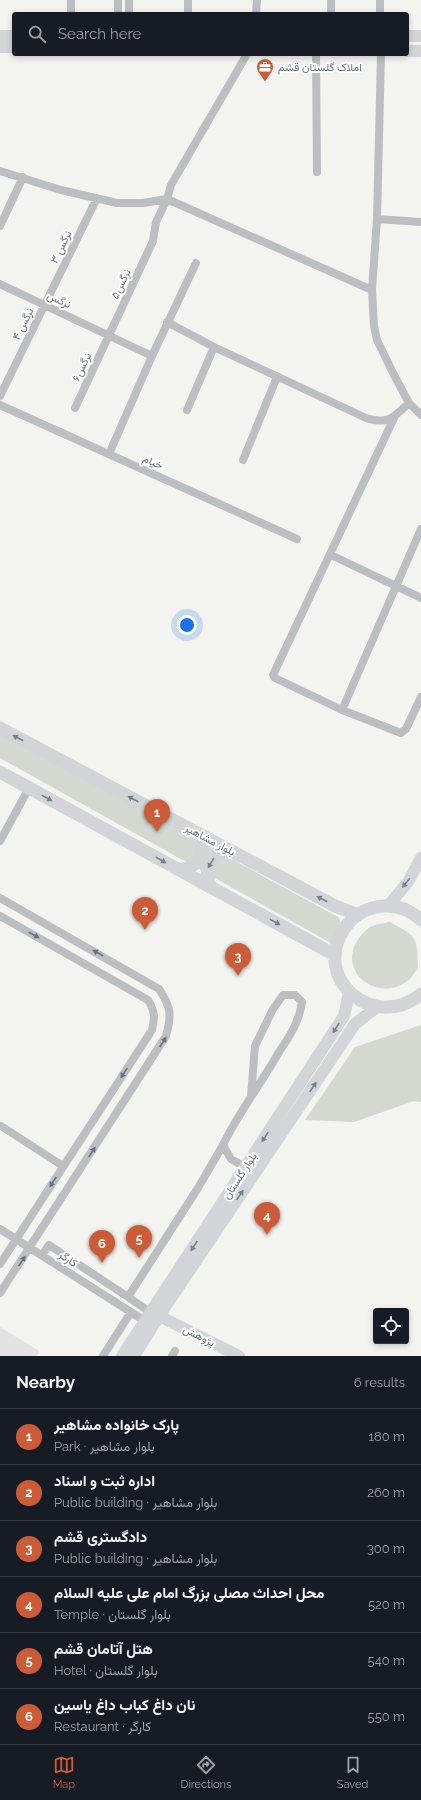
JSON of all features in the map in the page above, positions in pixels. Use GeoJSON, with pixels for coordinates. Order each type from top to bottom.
{"type":"FeatureCollection","features":[{"type":"Feature","properties":{"kind":"main road"},"geometry":{"type":"LineString","coordinates":[[0,36],[12,36]]}},
{"type":"Feature","properties":{"kind":"main road"},"geometry":{"type":"LineString","coordinates":[[409,36],[421,36]]}},
{"type":"Feature","properties":{"kind":"main road"},"geometry":{"type":"LineString","coordinates":[[0,47],[12,47]]}},
{"type":"Feature","properties":{"kind":"main road"},"geometry":{"type":"LineString","coordinates":[[409,51],[421,50]]}},
{"type":"Feature","properties":{"kind":"main road","name":"بلوار مشاهیر"},"geometry":{"type":"LineString","coordinates":[[0,728],[335,906],[358,915]]}},
{"type":"Feature","properties":{"kind":"main road"},"geometry":{"type":"LineString","coordinates":[[0,772],[335,955]]}},
{"type":"Feature","properties":{"kind":"main road"},"geometry":{"type":"LineString","coordinates":[[177,869],[190,867],[200,858],[203,845],[198,833]]}},
{"type":"Feature","properties":{"kind":"main road"},"geometry":{"type":"LineString","coordinates":[[212,888],[207,876],[210,863],[220,854],[234,852]]}},
{"type":"Feature","properties":{"kind":"main road"},"geometry":{"type":"LineString","coordinates":[[388,906],[408,882],[421,858]]}},
{"type":"Feature","properties":{"kind":"main road"},"geometry":{"type":"LineString","coordinates":[[421,920],[404,909],[388,906],[372,908],[351,920],[342,932],[335,955],[340,979],[349,992],[362,1002],[377,1007],[400,1006],[415,999],[421,994]]}},
{"type":"Feature","properties":{"kind":"main road","name":"بلوار گلستان"},"geometry":{"type":"LineString","coordinates":[[134,1356],[151,1316],[245,1167],[344,1016],[349,992]]}},
{"type":"Feature","properties":{"kind":"main road","name":"بلوار گلستان"},"geometry":{"type":"LineString","coordinates":[[122,1356],[355,1024],[377,1007]]}},
{"type":"Feature","properties":{"kind":"main road","name":"پژوهش"},"geometry":{"type":"LineString","coordinates":[[151,1316],[239,1356]]}},
{"type":"Feature","properties":{"kind":"street"},"geometry":{"type":"LineString","coordinates":[[71,0],[71,12]]}},
{"type":"Feature","properties":{"kind":"street"},"geometry":{"type":"LineString","coordinates":[[118,0],[118,12]]}},
{"type":"Feature","properties":{"kind":"street"},"geometry":{"type":"LineString","coordinates":[[129,0],[129,12]]}},
{"type":"Feature","properties":{"kind":"street"},"geometry":{"type":"LineString","coordinates":[[188,0],[188,12]]}},
{"type":"Feature","properties":{"kind":"street"},"geometry":{"type":"LineString","coordinates":[[256,12],[257,0]]}},
{"type":"Feature","properties":{"kind":"street"},"geometry":{"type":"LineString","coordinates":[[331,0],[331,12]]}},
{"type":"Feature","properties":{"kind":"street"},"geometry":{"type":"LineString","coordinates":[[380,0],[380,12]]}},
{"type":"Feature","properties":{"kind":"street","name":"نرگس۵"},"geometry":{"type":"LineString","coordinates":[[109,335],[153,241],[156,222],[167,199],[171,185],[246,56]]}},
{"type":"Feature","properties":{"kind":"street"},"geometry":{"type":"LineString","coordinates":[[316,56],[317,172]]}},
{"type":"Feature","properties":{"kind":"street"},"geometry":{"type":"LineString","coordinates":[[381,56],[376,219],[372,290],[374,326],[377,340],[409,403],[421,414]]}},
{"type":"Feature","properties":{"kind":"street"},"geometry":{"type":"LineString","coordinates":[[0,170],[61,190],[117,203],[143,203],[167,199],[372,290]]}},
{"type":"Feature","properties":{"kind":"street"},"geometry":{"type":"LineString","coordinates":[[0,226],[23,178]]}},
{"type":"Feature","properties":{"kind":"street","name":"نرگس ۳"},"geometry":{"type":"LineString","coordinates":[[45,305],[97,198]]}},
{"type":"Feature","properties":{"kind":"street"},"geometry":{"type":"LineString","coordinates":[[376,219],[421,222]]}},
{"type":"Feature","properties":{"kind":"street"},"geometry":{"type":"LineString","coordinates":[[109,454],[167,322],[196,262]]}},
{"type":"Feature","properties":{"kind":"street","name":"نرگس"},"geometry":{"type":"LineString","coordinates":[[0,284],[152,356]]}},
{"type":"Feature","properties":{"kind":"street","name":"نرگس ۴"},"geometry":{"type":"LineString","coordinates":[[0,396],[45,305]]}},
{"type":"Feature","properties":{"kind":"street"},"geometry":{"type":"LineString","coordinates":[[167,322],[214,347],[366,418],[382,422],[395,416],[409,403]]}},
{"type":"Feature","properties":{"kind":"street","name":"نرگس۶"},"geometry":{"type":"LineString","coordinates":[[75,408],[109,335]]}},
{"type":"Feature","properties":{"kind":"street"},"geometry":{"type":"LineString","coordinates":[[187,410],[214,347]]}},
{"type":"Feature","properties":{"kind":"street"},"geometry":{"type":"LineString","coordinates":[[242,460],[277,377]]}},
{"type":"Feature","properties":{"kind":"street","name":"خیام"},"geometry":{"type":"LineString","coordinates":[[0,405],[297,539]]}},
{"type":"Feature","properties":{"kind":"street"},"geometry":{"type":"LineString","coordinates":[[395,416],[331,555],[273,675],[275,678],[342,710],[401,733],[406,729],[421,697]]}},
{"type":"Feature","properties":{"kind":"street"},"geometry":{"type":"LineString","coordinates":[[342,710],[421,529]]}},
{"type":"Feature","properties":{"kind":"street"},"geometry":{"type":"LineString","coordinates":[[331,555],[421,598]]}},
{"type":"Feature","properties":{"kind":"street"},"geometry":{"type":"LineString","coordinates":[[0,841],[29,788]]}},
{"type":"Feature","properties":{"kind":"street"},"geometry":{"type":"LineString","coordinates":[[0,898],[159,989],[169,1003],[171,1020],[166,1036],[0,1293]]}},
{"type":"Feature","properties":{"kind":"street"},"geometry":{"type":"LineString","coordinates":[[0,916],[148,1000],[154,1009],[155,1019],[152,1030],[0,1264]]}},
{"type":"Feature","properties":{"kind":"street"},"geometry":{"type":"LineString","coordinates":[[128,1297],[198,1188],[223,1145],[233,1123],[272,1065],[300,1016],[302,1002],[295,995],[283,995],[255,1046],[251,1096]]}},
{"type":"Feature","properties":{"kind":"street"},"geometry":{"type":"LineString","coordinates":[[1,1126],[63,1166]]}},
{"type":"Feature","properties":{"kind":"street"},"geometry":{"type":"LineString","coordinates":[[223,1145],[232,1159],[245,1167]]}},
{"type":"Feature","properties":{"kind":"street","name":"کارگر"},"geometry":{"type":"LineString","coordinates":[[0,1229],[131,1312],[151,1316]]}},
{"type":"Feature","properties":{"kind":"street"},"geometry":{"type":"LineString","coordinates":[[42,1255],[49,1245],[128,1297],[151,1316]]}},
{"type":"Feature","properties":{"kind":"street"},"geometry":{"type":"LineString","coordinates":[[103,1356],[131,1312]]}},
{"type":"Feature","properties":{"kind":"shaded area"},"geometry":{"type":"Polygon","coordinates":[[[0,733],[338,917],[341,924],[331,943],[0,758],[0,733]]]}},
{"type":"Feature","properties":{"kind":"shaded area"},"geometry":{"type":"Polygon","coordinates":[[[390,922],[406,931],[414,939],[417,949],[418,968],[409,980],[397,987],[385,989],[374,987],[364,982],[357,974],[353,964],[353,953],[357,941],[367,929],[374,925],[390,922]]]}},
{"type":"Feature","properties":{"kind":"shaded area"},"geometry":{"type":"Polygon","coordinates":[[[421,1025],[421,1102],[414,1101],[354,1122],[305,1120],[355,1047],[421,1025]]]}},
{"type":"Feature","properties":{"kind":"shaded area"},"geometry":{"type":"Polygon","coordinates":[[[0,1327],[39,1351],[37,1356],[0,1356],[0,1327]]]}},
{"type":"Feature","properties":{"kind":"place","name":"املاک گلستان قشم"},"geometry":{"type":"Point","coordinates":[265,82]}},
{"type":"Feature","properties":{"kind":"place","name":"پارک خانواده مشاهیر"},"geometry":{"type":"Point","coordinates":[157,832]}},
{"type":"Feature","properties":{"kind":"place","name":"اداره ثبت و اسناد"},"geometry":{"type":"Point","coordinates":[145,930]}},
{"type":"Feature","properties":{"kind":"place","name":"دادگستری قشم"},"geometry":{"type":"Point","coordinates":[238,976]}},
{"type":"Feature","properties":{"kind":"place","name":"محل احداث مصلی بزرگ امام علی علیه السلام"},"geometry":{"type":"Point","coordinates":[267,1235]}},
{"type":"Feature","properties":{"kind":"place","name":"هتل آتامان قشم"},"geometry":{"type":"Point","coordinates":[139,1258]}},
{"type":"Feature","properties":{"kind":"place","name":"نان داغ كباب داغ ياسين"},"geometry":{"type":"Point","coordinates":[102,1263]}}]}
